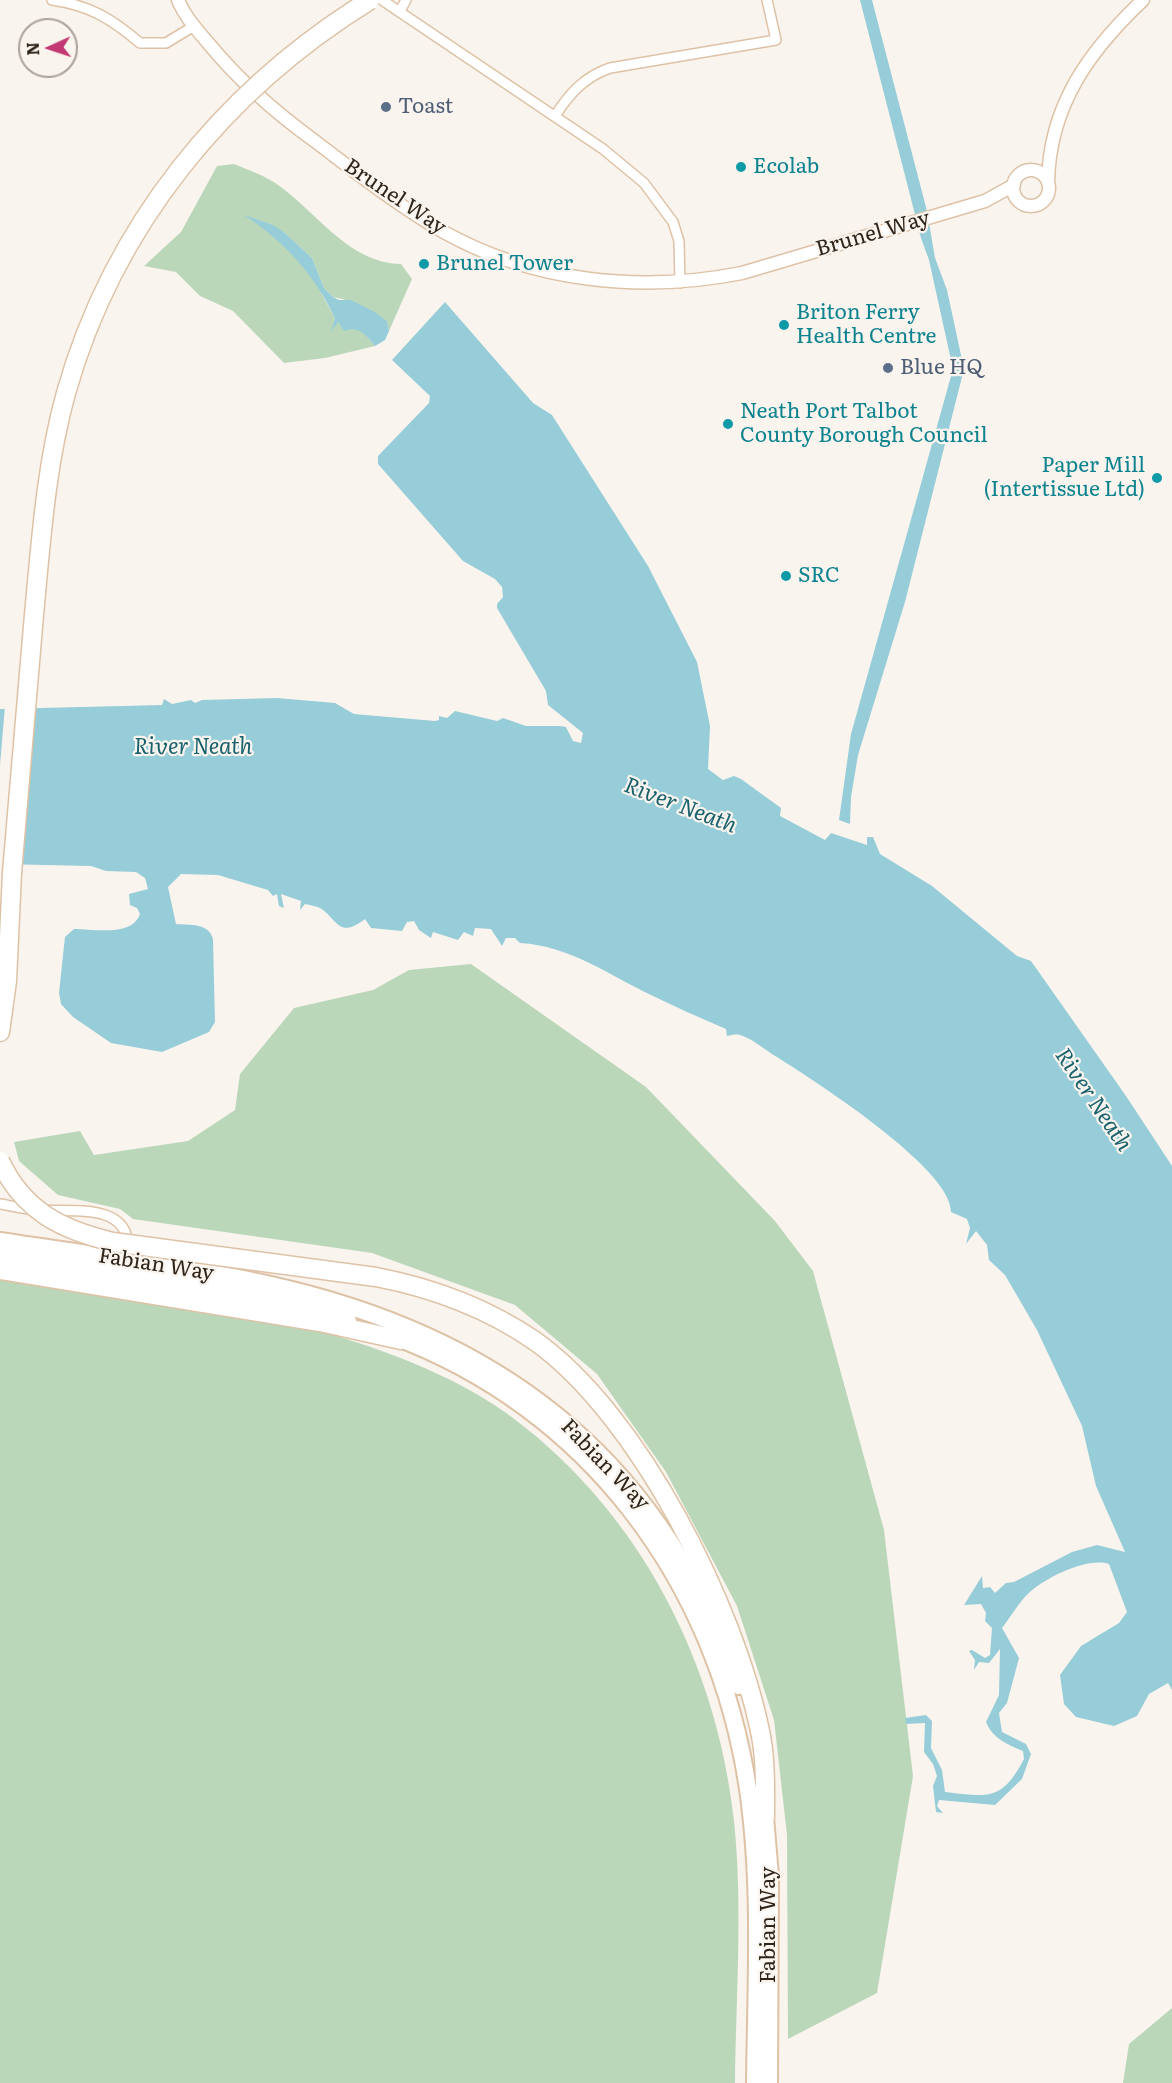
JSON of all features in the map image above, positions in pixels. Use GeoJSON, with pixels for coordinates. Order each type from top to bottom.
{"type":"FeatureCollection","features":[{"type":"Feature","properties":{"kind":"highway"},"geometry":{"type":"LineString","coordinates":[[0,989],[34,489],[50,405],[81,312],[100,270],[133,212],[196,129],[260,64],[304,28],[346,0]]}},
{"type":"Feature","properties":{"kind":"highway"},"geometry":{"type":"LineString","coordinates":[[0,1032],[7,981],[6,875],[45,495],[65,395],[88,328],[107,284],[140,224],[202,139],[240,98],[277,65],[322,31],[370,0]]}},
{"type":"Feature","properties":{"kind":"highway"},"geometry":{"type":"LineString","coordinates":[[0,1161],[12,1184],[29,1205],[55,1222],[84,1234],[113,1242],[376,1276],[412,1284],[484,1311],[535,1341],[565,1365],[624,1432],[677,1518],[704,1569],[734,1639],[761,1733],[765,1817]]}},
{"type":"Feature","properties":{"kind":"highway","name":"Fabian Way"},"geometry":{"type":"LineString","coordinates":[[0,1241],[289,1289],[402,1324],[444,1342],[531,1394],[569,1426],[623,1479],[648,1509],[686,1565],[707,1605],[739,1686],[753,1735],[765,1817],[770,1876],[769,2083]]}},
{"type":"Feature","properties":{"kind":"highway","name":"Fabian Way"},"geometry":{"type":"LineString","coordinates":[[0,1256],[247,1295],[332,1316],[401,1340],[473,1374],[533,1414],[565,1440],[609,1484],[631,1510],[675,1574],[696,1613],[728,1698],[748,1790],[755,1851],[755,2083]]}},
{"type":"Feature","properties":{"kind":"highway"},"geometry":{"type":"LineString","coordinates":[[0,1270],[320,1322],[401,1340]]}},
{"type":"Feature","properties":{"kind":"street"},"geometry":{"type":"LineString","coordinates":[[52,0],[74,3],[114,21],[140,44],[166,43],[194,26]]}},
{"type":"Feature","properties":{"kind":"street","name":"Brunel Way"},"geometry":{"type":"LineString","coordinates":[[178,0],[194,26],[237,78],[260,99],[389,196],[445,232],[496,254],[555,273],[608,282],[680,283],[742,273],[985,201],[1014,186]]}},
{"type":"Feature","properties":{"kind":"street"},"geometry":{"type":"LineString","coordinates":[[382,0],[555,116],[626,167],[644,183],[673,222],[679,241],[680,283]]}},
{"type":"Feature","properties":{"kind":"street"},"geometry":{"type":"LineString","coordinates":[[400,11],[406,0]]}},
{"type":"Feature","properties":{"kind":"street"},"geometry":{"type":"LineString","coordinates":[[555,116],[573,91],[594,74],[609,68],[776,40],[766,0]]}},
{"type":"Feature","properties":{"kind":"street"},"geometry":{"type":"LineString","coordinates":[[1049,152],[1035,171],[1021,174],[1014,186],[1015,196],[1022,204],[1034,206],[1042,203],[1049,192],[1049,152],[1058,120],[1081,72],[1108,34],[1140,3]]}},
{"type":"Feature","properties":{"kind":"street"},"geometry":{"type":"LineString","coordinates":[[1035,171],[1048,183]]}},
{"type":"Feature","properties":{"kind":"street","name":"Brunel Way"},"geometry":{"type":"LineString","coordinates":[[985,201],[1022,204]]}},
{"type":"Feature","properties":{"kind":"street"},"geometry":{"type":"LineString","coordinates":[[0,1204],[36,1210],[104,1214],[117,1220],[125,1229],[128,1250],[126,1261]]}},
{"type":"Feature","properties":{"kind":"green space"},"geometry":{"type":"Polygon","coordinates":[[[234,164],[272,181],[347,244],[381,261],[401,264],[412,279],[389,331],[387,321],[346,300],[333,297],[324,288],[312,258],[285,233],[247,217],[274,234],[310,273],[335,318],[333,329],[337,321],[363,331],[375,346],[325,358],[284,363],[233,311],[200,296],[176,272],[144,266],[181,232],[217,166],[234,164]]]}},
{"type":"Feature","properties":{"kind":"green space"},"geometry":{"type":"Polygon","coordinates":[[[471,964],[646,1087],[775,1221],[813,1271],[884,1530],[913,1776],[877,1993],[788,2039],[787,1835],[774,1720],[737,1606],[666,1472],[597,1374],[515,1305],[372,1253],[133,1219],[120,1209],[58,1195],[19,1161],[14,1142],[80,1131],[94,1155],[188,1141],[235,1110],[240,1074],[294,1008],[373,990],[409,970],[471,964]]]}},
{"type":"Feature","properties":{"kind":"green space"},"geometry":{"type":"Polygon","coordinates":[[[0,1278],[283,1322],[380,1350],[427,1369],[493,1404],[559,1456],[599,1499],[635,1546],[665,1597],[690,1650],[710,1705],[725,1763],[734,1821],[738,1886],[735,2083],[0,2083],[0,1278]]]}},
{"type":"Feature","properties":{"kind":"green space"},"geometry":{"type":"Polygon","coordinates":[[[1172,2008],[1172,2083],[1123,2083],[1129,2044],[1172,2008]]]}},
{"type":"Feature","properties":{"kind":"water"},"geometry":{"type":"Polygon","coordinates":[[[860,0],[872,0],[927,211],[935,258],[947,290],[964,369],[905,602],[858,755],[851,797],[850,824],[839,820],[851,734],[953,369],[929,260],[921,238],[860,0]]]}},
{"type":"Feature","properties":{"kind":"water"},"geometry":{"type":"Polygon","coordinates":[[[244,215],[273,225],[285,233],[312,258],[324,288],[333,297],[339,300],[351,300],[387,321],[389,331],[385,340],[375,346],[362,332],[354,329],[344,331],[338,322],[331,332],[335,318],[308,273],[285,247],[244,215]]]}},
{"type":"Feature","properties":{"kind":"water","name":"River Neath"},"geometry":{"type":"Polygon","coordinates":[[[445,302],[533,403],[552,415],[648,566],[697,662],[710,726],[708,769],[723,780],[734,776],[741,779],[781,808],[780,816],[825,840],[831,833],[867,845],[867,837],[873,837],[880,854],[932,886],[1017,956],[1031,961],[1172,1166],[1172,1690],[1168,1683],[1149,1694],[1137,1716],[1114,1726],[1076,1717],[1064,1704],[1060,1675],[1081,1646],[1119,1623],[1127,1612],[1109,1564],[1090,1563],[1069,1569],[1039,1585],[1023,1599],[1002,1628],[1019,1658],[1007,1703],[999,1713],[1002,1732],[1026,1744],[1031,1754],[1022,1779],[995,1805],[939,1800],[937,1806],[943,1813],[936,1812],[933,1786],[937,1776],[933,1764],[924,1752],[925,1723],[906,1724],[905,1718],[926,1715],[932,1721],[931,1748],[942,1770],[945,1792],[984,1795],[993,1793],[1009,1783],[1024,1759],[1023,1751],[997,1737],[986,1722],[999,1695],[1000,1649],[989,1663],[979,1662],[974,1670],[975,1660],[969,1651],[972,1650],[985,1658],[990,1655],[992,1628],[985,1621],[986,1613],[981,1604],[964,1605],[982,1576],[983,1588],[990,1587],[995,1593],[1006,1583],[1014,1582],[1072,1552],[1097,1545],[1125,1552],[1096,1486],[1082,1426],[1037,1330],[1005,1275],[989,1260],[987,1245],[976,1231],[966,1244],[970,1228],[967,1219],[951,1212],[945,1194],[929,1172],[905,1149],[845,1102],[753,1041],[739,1035],[727,1036],[726,1029],[572,955],[538,945],[520,943],[515,938],[506,938],[502,946],[491,929],[475,928],[473,936],[464,932],[458,940],[433,932],[431,938],[419,930],[414,921],[407,922],[402,931],[371,928],[365,919],[349,928],[343,927],[318,907],[305,904],[300,910],[301,901],[281,894],[284,908],[279,906],[277,894],[273,896],[268,890],[218,875],[181,874],[168,887],[176,924],[203,927],[208,930],[213,939],[215,1022],[209,1032],[162,1052],[111,1043],[73,1017],[61,1004],[59,993],[65,937],[74,929],[121,929],[136,921],[140,914],[137,908],[130,905],[129,894],[148,889],[145,878],[136,872],[106,871],[91,866],[0,864],[0,709],[162,705],[164,699],[172,704],[191,700],[195,703],[202,700],[277,698],[335,703],[354,714],[435,721],[439,720],[439,716],[447,718],[455,711],[497,721],[503,718],[526,726],[560,726],[566,727],[573,741],[581,743],[583,733],[548,705],[546,691],[497,608],[497,604],[503,597],[502,587],[495,579],[463,561],[378,464],[378,456],[429,403],[430,396],[392,360],[445,302]]]}},
{"type":"Feature","properties":{"kind":"pier"},"geometry":{"type":"Polygon","coordinates":[[[5,706],[36,706],[22,869],[0,867],[0,765],[5,706]]]}},
{"type":"Feature","properties":{"kind":"place","name":"Toast"},"geometry":{"type":"Point","coordinates":[386,107]}},
{"type":"Feature","properties":{"kind":"place","name":"Ecolab"},"geometry":{"type":"Point","coordinates":[741,167]}},
{"type":"Feature","properties":{"kind":"place","name":"Brunel Tower"},"geometry":{"type":"Point","coordinates":[424,264]}},
{"type":"Feature","properties":{"kind":"place","name":"Briton Ferry Health Centre"},"geometry":{"type":"Point","coordinates":[784,325]}},
{"type":"Feature","properties":{"kind":"place","name":"Blue HQ"},"geometry":{"type":"Point","coordinates":[888,368]}},
{"type":"Feature","properties":{"kind":"place","name":"Neath Port Talbot County Borough Council"},"geometry":{"type":"Point","coordinates":[728,424]}},
{"type":"Feature","properties":{"kind":"place","name":"Paper Mill (Intertissue Ltd)"},"geometry":{"type":"Point","coordinates":[1157,478]}},
{"type":"Feature","properties":{"kind":"place","name":"SRC"},"geometry":{"type":"Point","coordinates":[786,576]}}]}
